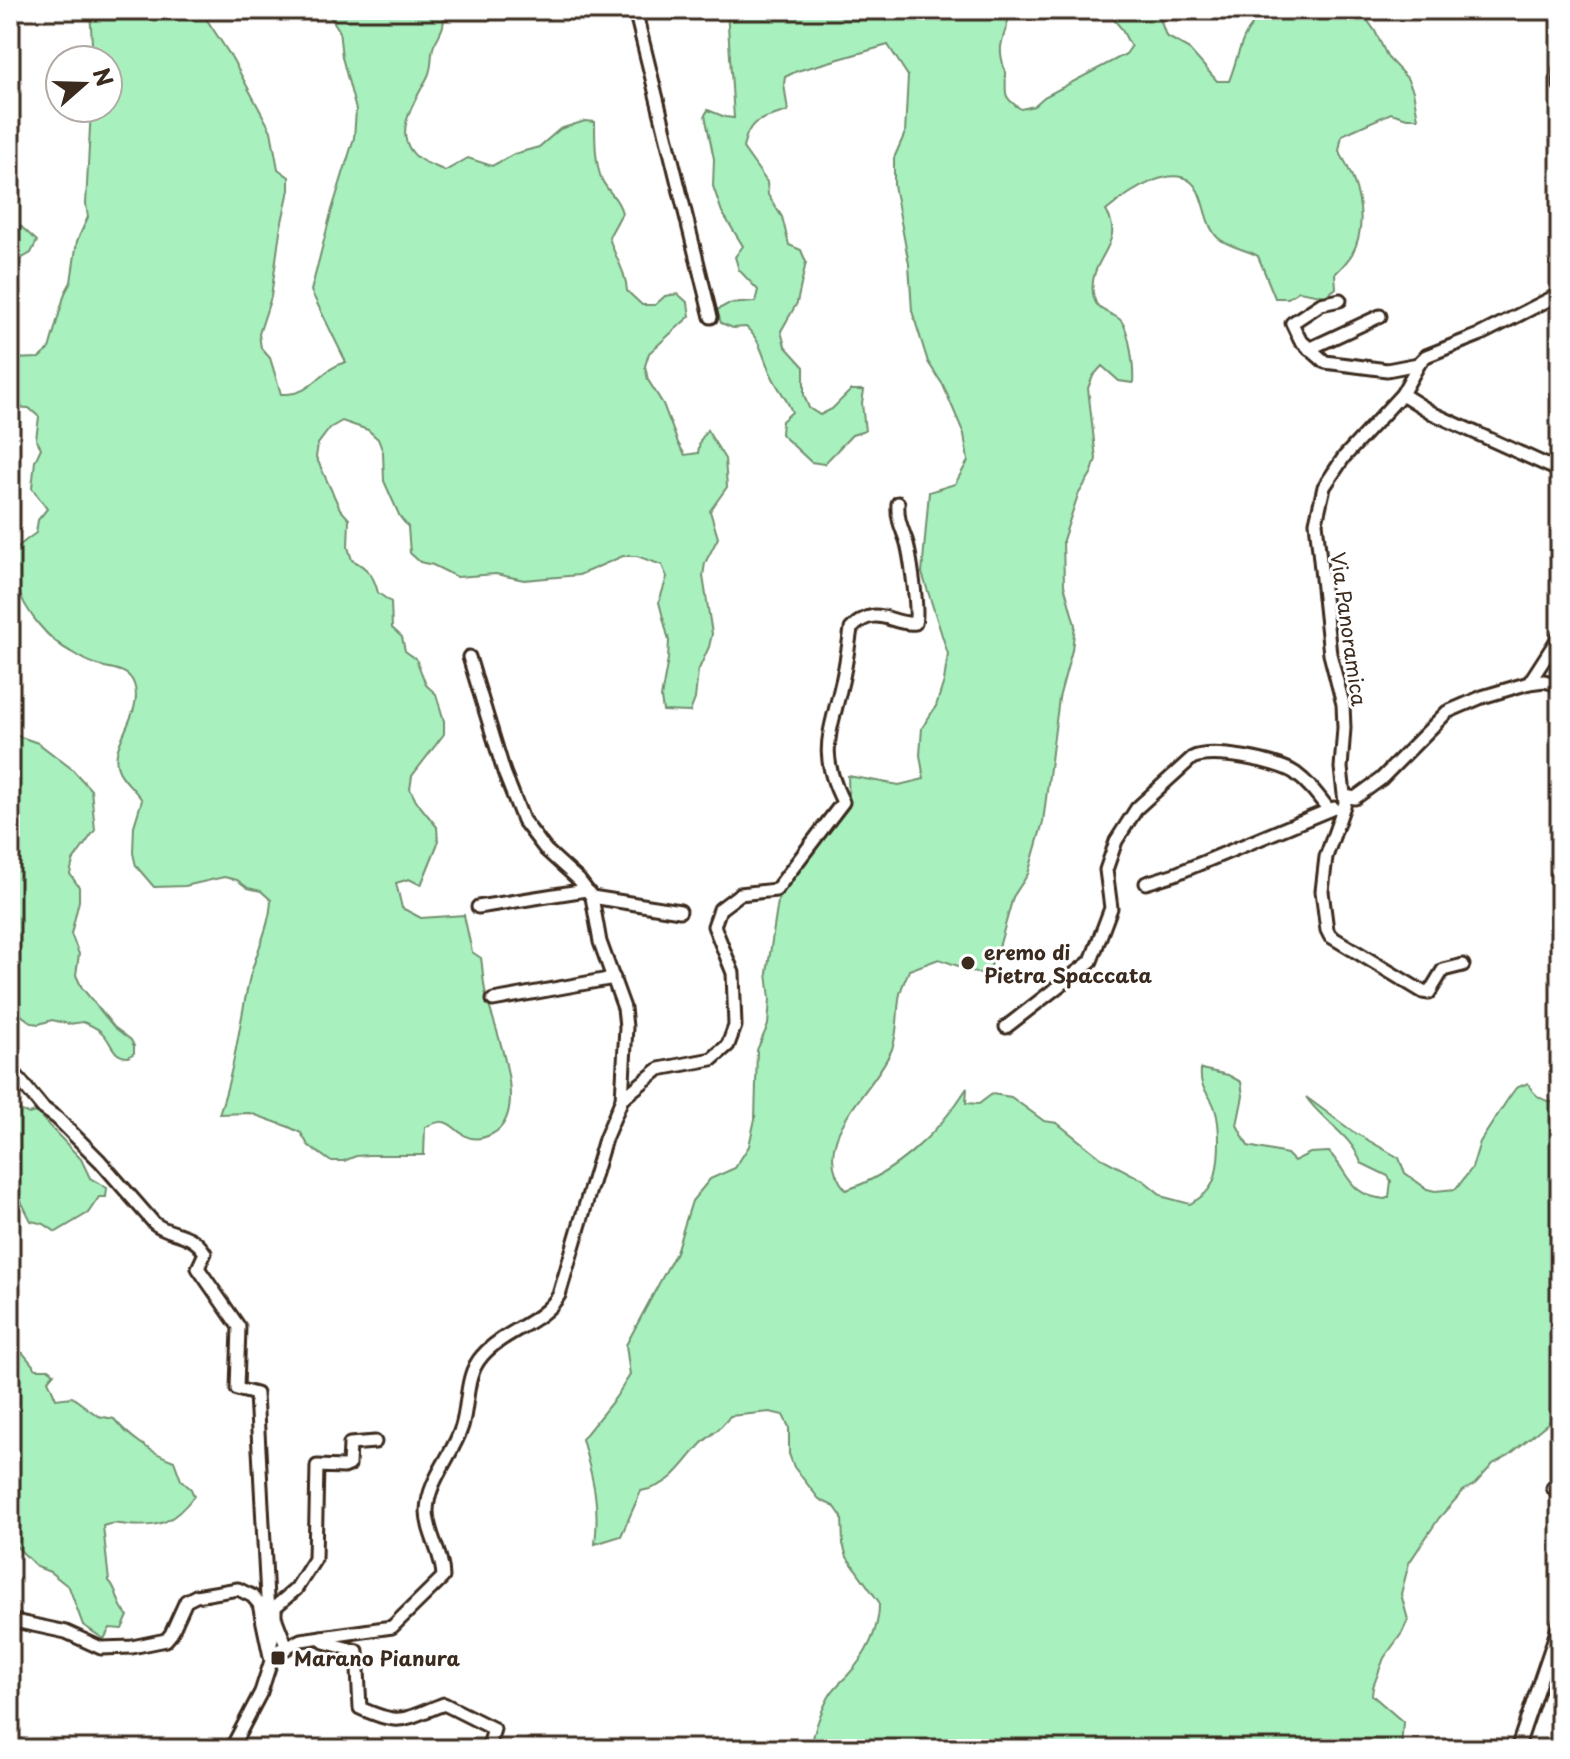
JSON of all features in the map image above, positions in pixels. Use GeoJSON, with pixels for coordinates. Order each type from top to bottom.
{"type":"FeatureCollection","features":[{"type":"Feature","properties":{"kind":"street"},"geometry":{"type":"LineString","coordinates":[[635,10],[711,317]]}},
{"type":"Feature","properties":{"kind":"street"},"geometry":{"type":"LineString","coordinates":[[1560,69],[1560,86]]}},
{"type":"Feature","properties":{"kind":"street"},"geometry":{"type":"LineString","coordinates":[[1340,300],[1318,305],[1292,323],[1296,335],[1320,359],[1329,363],[1387,370],[1418,364],[1426,356],[1479,335],[1560,294]]}},
{"type":"Feature","properties":{"kind":"street"},"geometry":{"type":"LineString","coordinates":[[1309,349],[1380,316]]}},
{"type":"Feature","properties":{"kind":"street","name":"Via Panoramica"},"geometry":{"type":"LineString","coordinates":[[1345,800],[1341,768],[1343,704],[1330,654],[1316,522],[1324,487],[1344,457],[1402,394],[1418,364]]}},
{"type":"Feature","properties":{"kind":"street"},"geometry":{"type":"LineString","coordinates":[[1402,394],[1434,414],[1560,471]]}},
{"type":"Feature","properties":{"kind":"street"},"geometry":{"type":"LineString","coordinates":[[622,1099],[659,1069],[712,1059],[728,1045],[735,1026],[733,973],[714,926],[720,909],[740,894],[776,890],[843,802],[831,779],[828,732],[842,685],[851,629],[866,619],[884,615],[911,625],[917,617],[907,543],[897,519],[898,503]]}},
{"type":"Feature","properties":{"kind":"street"},"geometry":{"type":"LineString","coordinates":[[1529,683],[1560,635]]}},
{"type":"Feature","properties":{"kind":"street"},"geometry":{"type":"LineString","coordinates":[[270,1651],[287,1648],[301,1640],[392,1627],[443,1577],[443,1566],[427,1514],[428,1500],[461,1428],[475,1364],[485,1352],[549,1308],[559,1295],[605,1139],[622,1099],[626,1027],[624,1008],[600,942],[589,893],[546,850],[523,820],[504,772],[469,657]]}},
{"type":"Feature","properties":{"kind":"street"},"geometry":{"type":"LineString","coordinates":[[1146,883],[1175,874],[1355,798],[1381,779],[1447,712],[1482,697],[1529,683],[1544,681],[1560,685]]}},
{"type":"Feature","properties":{"kind":"street"},"geometry":{"type":"LineString","coordinates":[[1006,1027],[1091,961],[1111,908],[1106,870],[1116,841],[1137,808],[1192,758],[1203,754],[1227,755],[1293,772],[1308,784],[1329,810]]}},
{"type":"Feature","properties":{"kind":"street"},"geometry":{"type":"LineString","coordinates":[[1345,800],[1326,857],[1322,891],[1325,922],[1330,936],[1423,992],[1429,993],[1443,970],[1463,965]]}},
{"type":"Feature","properties":{"kind":"street"},"geometry":{"type":"LineString","coordinates":[[478,907],[589,893],[680,911]]}},
{"type":"Feature","properties":{"kind":"street"},"geometry":{"type":"LineString","coordinates":[[493,1000],[614,978]]}},
{"type":"Feature","properties":{"kind":"street"},"geometry":{"type":"LineString","coordinates":[[10,1068],[43,1108],[100,1161],[154,1223],[161,1229],[177,1231],[201,1246],[205,1253],[198,1268],[239,1327],[237,1389],[256,1394],[272,1639],[267,1675],[261,1692],[231,1749]]}},
{"type":"Feature","properties":{"kind":"street"},"geometry":{"type":"LineString","coordinates":[[287,1648],[275,1617],[275,1607],[296,1589],[315,1559],[317,1466],[349,1465],[350,1444],[375,1442]]}},
{"type":"Feature","properties":{"kind":"street"},"geometry":{"type":"LineString","coordinates":[[10,1620],[66,1632],[101,1648],[145,1645],[166,1640],[186,1601],[196,1596],[238,1589],[252,1596],[259,1604],[270,1651]]}},
{"type":"Feature","properties":{"kind":"street"},"geometry":{"type":"LineString","coordinates":[[1517,1749],[1560,1622]]}},
{"type":"Feature","properties":{"kind":"street"},"geometry":{"type":"LineString","coordinates":[[321,1637],[324,1642],[357,1651],[360,1708],[389,1720],[399,1720],[444,1704],[494,1729],[488,1749]]}},
{"type":"Feature","properties":{"kind":"green space"},"geometry":{"type":"Polygon","coordinates":[[[90,10],[201,11],[232,58],[271,131],[278,169],[289,177],[271,297],[259,334],[261,348],[270,358],[281,394],[301,391],[346,362],[311,291],[354,138],[356,110],[342,57],[339,30],[326,10],[443,10],[443,24],[433,49],[430,72],[409,113],[405,133],[415,155],[445,171],[468,158],[492,166],[514,154],[539,147],[560,129],[585,121],[595,122],[600,174],[622,213],[609,237],[627,291],[642,305],[655,305],[665,296],[678,294],[688,303],[690,316],[649,353],[645,366],[648,380],[663,404],[685,455],[698,453],[700,441],[707,430],[725,459],[727,487],[710,511],[718,538],[705,563],[703,576],[712,634],[698,671],[695,699],[690,712],[663,711],[661,698],[669,641],[659,602],[667,577],[662,565],[637,556],[623,556],[579,575],[524,580],[496,574],[457,577],[420,562],[410,553],[408,527],[400,517],[384,481],[383,452],[378,439],[368,430],[342,421],[330,428],[318,444],[316,457],[340,509],[349,519],[348,547],[352,560],[366,569],[378,593],[391,602],[392,628],[402,637],[405,651],[416,659],[426,685],[436,694],[444,721],[444,734],[412,776],[410,789],[437,827],[438,843],[421,885],[409,879],[396,883],[402,908],[421,918],[464,915],[472,952],[481,958],[485,990],[502,1048],[510,1090],[504,1124],[482,1138],[467,1137],[448,1123],[438,1122],[425,1127],[424,1155],[369,1155],[330,1161],[308,1145],[301,1133],[289,1127],[250,1113],[219,1114],[271,900],[261,891],[224,877],[185,886],[154,887],[136,866],[134,826],[142,800],[121,775],[116,761],[134,707],[134,684],[124,672],[88,661],[54,640],[32,615],[17,587],[11,561],[16,550],[36,533],[38,520],[47,509],[32,488],[35,461],[41,448],[36,439],[39,417],[29,408],[10,407],[10,359],[39,358],[49,349],[71,282],[77,241],[88,217],[90,124],[124,124],[124,44],[92,44],[90,10]]]}},
{"type":"Feature","properties":{"kind":"green space"},"geometry":{"type":"Polygon","coordinates":[[[727,10],[1008,10],[1001,50],[1006,93],[1021,109],[1034,106],[1044,97],[1126,54],[1131,47],[1106,10],[1157,10],[1166,36],[1188,48],[1217,81],[1229,81],[1243,40],[1262,15],[1273,10],[1360,10],[1388,58],[1407,78],[1413,91],[1418,118],[1391,113],[1342,135],[1339,151],[1356,188],[1360,228],[1352,254],[1335,274],[1336,288],[1326,296],[1299,291],[1288,298],[1275,298],[1258,256],[1218,238],[1211,228],[1198,191],[1190,181],[1166,177],[1153,181],[1106,211],[1112,233],[1096,270],[1093,293],[1099,307],[1118,318],[1126,329],[1133,383],[1119,381],[1102,366],[1088,388],[1096,459],[1078,495],[1063,540],[1064,585],[1075,625],[1072,650],[1059,698],[1043,822],[1028,874],[1013,897],[998,951],[986,976],[939,959],[909,970],[900,995],[892,1049],[847,1117],[833,1154],[835,1172],[846,1190],[864,1183],[915,1149],[944,1120],[967,1088],[966,1103],[979,1104],[992,1094],[1011,1097],[1044,1121],[1057,1123],[1101,1158],[1143,1180],[1164,1197],[1190,1204],[1205,1194],[1213,1182],[1219,1150],[1217,1117],[1203,1087],[1201,1069],[1228,1075],[1241,1082],[1243,1096],[1237,1125],[1248,1146],[1287,1154],[1294,1161],[1310,1153],[1329,1152],[1357,1188],[1373,1197],[1385,1199],[1389,1197],[1391,1181],[1388,1176],[1361,1163],[1350,1144],[1306,1097],[1352,1131],[1399,1158],[1405,1173],[1427,1189],[1435,1191],[1456,1189],[1472,1168],[1480,1142],[1516,1088],[1528,1083],[1541,1098],[1560,1104],[1560,1413],[1463,1491],[1439,1518],[1409,1563],[1401,1594],[1408,1620],[1384,1658],[1372,1695],[1403,1722],[1401,1749],[810,1749],[830,1695],[866,1651],[877,1622],[879,1602],[847,1557],[842,1517],[835,1507],[819,1499],[794,1467],[789,1454],[789,1427],[783,1415],[770,1412],[730,1416],[669,1479],[641,1491],[621,1536],[595,1544],[597,1516],[594,1491],[582,1439],[630,1375],[626,1345],[676,1252],[692,1201],[710,1179],[735,1168],[749,1146],[755,1119],[757,1050],[768,1025],[770,999],[767,973],[779,895],[849,807],[848,776],[899,785],[924,779],[920,755],[922,728],[936,706],[948,654],[922,573],[929,492],[955,484],[968,461],[964,434],[943,385],[928,362],[912,311],[909,264],[894,185],[894,158],[905,133],[908,76],[888,45],[785,77],[788,111],[763,118],[753,125],[743,148],[767,182],[768,195],[782,217],[789,245],[801,250],[806,262],[797,303],[781,331],[785,346],[804,367],[804,395],[809,408],[820,415],[832,409],[851,390],[864,390],[865,431],[852,435],[824,464],[811,462],[781,434],[782,421],[792,412],[756,338],[746,327],[733,328],[721,323],[717,310],[728,304],[755,302],[758,290],[739,270],[735,257],[743,246],[722,212],[713,186],[714,159],[705,115],[708,110],[734,118],[727,10]]]}},
{"type":"Feature","properties":{"kind":"green space"},"geometry":{"type":"Polygon","coordinates":[[[10,202],[17,223],[37,241],[31,253],[10,265],[10,202]]]}},
{"type":"Feature","properties":{"kind":"green space"},"geometry":{"type":"Polygon","coordinates":[[[10,729],[18,736],[38,743],[72,769],[91,790],[95,830],[73,861],[70,874],[79,887],[71,934],[79,954],[76,975],[82,988],[114,1027],[131,1040],[134,1053],[128,1057],[116,1053],[101,1031],[83,1022],[69,1024],[52,1020],[39,1024],[21,1015],[10,1014],[10,868],[16,860],[17,850],[11,832],[10,729]]]}},
{"type":"Feature","properties":{"kind":"green space"},"geometry":{"type":"Polygon","coordinates":[[[10,1106],[29,1114],[35,1112],[41,1117],[81,1159],[90,1178],[107,1188],[106,1197],[99,1197],[88,1213],[56,1232],[44,1224],[31,1221],[19,1197],[10,1195],[10,1106]]]}},
{"type":"Feature","properties":{"kind":"green space"},"geometry":{"type":"Polygon","coordinates":[[[10,1351],[23,1353],[36,1369],[49,1369],[54,1373],[48,1380],[56,1399],[72,1397],[98,1416],[114,1419],[141,1444],[174,1461],[181,1480],[194,1496],[180,1512],[158,1524],[103,1526],[109,1581],[128,1616],[122,1629],[110,1628],[104,1639],[83,1625],[69,1587],[50,1572],[37,1567],[10,1540],[10,1351]]]}},
{"type":"Feature","properties":{"kind":"place","name":"eremo di Pietra Spaccata"},"geometry":{"type":"Point","coordinates":[968,963]}},
{"type":"Feature","properties":{"kind":"place","name":"Marano Pianura"},"geometry":{"type":"Point","coordinates":[278,1658]}}]}
